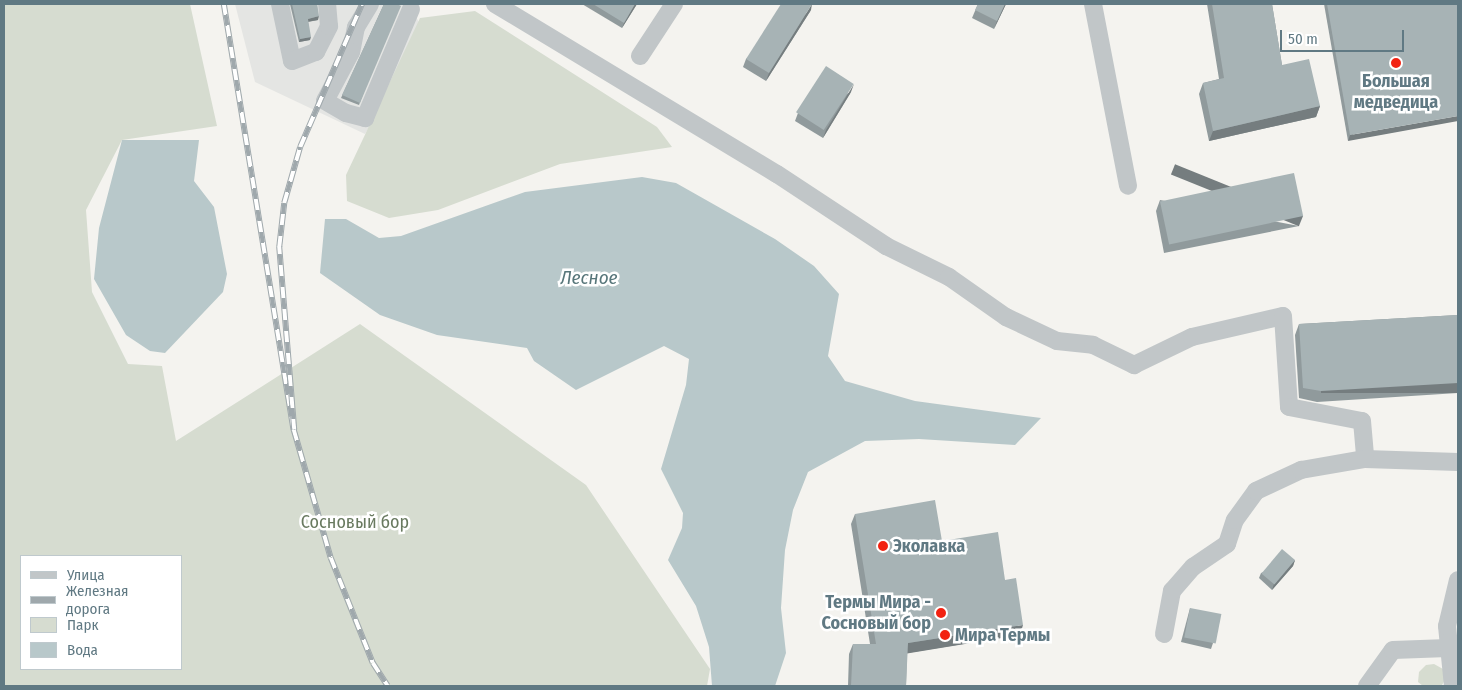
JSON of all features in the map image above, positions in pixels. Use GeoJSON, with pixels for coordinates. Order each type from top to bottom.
{"type":"FeatureCollection","features":[{"type":"Feature","properties":{"kind":"lane"},"geometry":{"type":"LineString","coordinates":[[280,4],[292,61],[316,52],[329,26],[327,4]]}},
{"type":"Feature","properties":{"kind":"lane"},"geometry":{"type":"LineString","coordinates":[[370,4],[356,27],[351,52],[325,101],[346,113],[365,118],[413,6]]}},
{"type":"Feature","properties":{"kind":"lane"},"geometry":{"type":"LineString","coordinates":[[495,4],[777,174],[886,246],[948,277],[1006,317],[1057,341],[1093,345],[1134,365],[1192,337],[1282,316],[1289,407],[1362,420],[1365,459]]}},
{"type":"Feature","properties":{"kind":"lane"},"geometry":{"type":"LineString","coordinates":[[640,56],[674,4]]}},
{"type":"Feature","properties":{"kind":"lane"},"geometry":{"type":"LineString","coordinates":[[1094,4],[1128,186]]}},
{"type":"Feature","properties":{"kind":"lane"},"geometry":{"type":"LineString","coordinates":[[1164,634],[1172,591],[1193,567],[1227,544],[1235,520],[1256,491],[1301,470],[1365,459],[1458,462]]}},
{"type":"Feature","properties":{"kind":"lane"},"geometry":{"type":"LineString","coordinates":[[1453,686],[1447,626],[1458,580]]}},
{"type":"Feature","properties":{"kind":"lane"},"geometry":{"type":"LineString","coordinates":[[1367,686],[1393,650],[1448,648]]}},
{"type":"Feature","properties":{"kind":"shaded area"},"geometry":{"type":"Polygon","coordinates":[[[235,4],[409,4],[427,37],[365,134],[255,82],[235,4]]]}},
{"type":"Feature","properties":{"kind":"green space","name":"Сосновый бор"},"geometry":{"type":"Polygon","coordinates":[[[4,4],[190,4],[217,126],[122,140],[86,210],[92,292],[128,364],[162,366],[176,441],[360,324],[586,485],[710,669],[707,686],[4,686],[4,4]]]}},
{"type":"Feature","properties":{"kind":"green space"},"geometry":{"type":"Polygon","coordinates":[[[475,11],[657,127],[672,147],[560,164],[438,210],[389,218],[347,201],[346,175],[420,18],[475,11]]]}},
{"type":"Feature","properties":{"kind":"green space"},"geometry":{"type":"Polygon","coordinates":[[[1434,664],[1443,669],[1446,678],[1442,685],[1423,686],[1418,682],[1419,672],[1426,665],[1434,664]]]}},
{"type":"Feature","properties":{"kind":"water"},"geometry":{"type":"Polygon","coordinates":[[[122,140],[199,140],[194,181],[214,207],[227,274],[223,292],[165,353],[150,351],[126,335],[94,279],[99,228],[122,140]]]}},
{"type":"Feature","properties":{"kind":"water","name":"Лесное"},"geometry":{"type":"Polygon","coordinates":[[[642,177],[676,183],[775,239],[814,266],[839,294],[828,356],[845,381],[915,401],[1041,418],[1015,445],[919,439],[865,441],[808,472],[793,510],[785,550],[781,608],[786,653],[775,686],[712,686],[709,647],[696,606],[668,560],[682,528],[683,513],[661,469],[686,385],[689,359],[664,346],[576,390],[534,361],[527,348],[437,335],[380,315],[320,273],[325,219],[346,219],[379,238],[401,236],[525,192],[642,177]]]}},
{"type":"Feature","properties":{"kind":"building"},"geometry":{"type":"Polygon","coordinates":[[[292,4],[317,4],[319,16],[308,19],[311,37],[300,39],[292,4]]]}},
{"type":"Feature","properties":{"kind":"building"},"geometry":{"type":"Polygon","coordinates":[[[384,4],[397,4],[401,6],[360,103],[342,95],[384,4]]]}},
{"type":"Feature","properties":{"kind":"building"},"geometry":{"type":"Polygon","coordinates":[[[593,4],[635,4],[624,23],[593,4]]]}},
{"type":"Feature","properties":{"kind":"building"},"geometry":{"type":"Polygon","coordinates":[[[781,4],[812,4],[769,73],[746,59],[781,4]]]}},
{"type":"Feature","properties":{"kind":"building"},"geometry":{"type":"Polygon","coordinates":[[[978,4],[1005,4],[997,21],[975,10],[978,4]]]}},
{"type":"Feature","properties":{"kind":"building"},"geometry":{"type":"Polygon","coordinates":[[[1212,4],[1272,4],[1282,65],[1309,59],[1320,106],[1213,131],[1203,83],[1224,78],[1212,4]]]}},
{"type":"Feature","properties":{"kind":"building","name":"Большая медведица"},"geometry":{"type":"Polygon","coordinates":[[[1327,4],[1458,4],[1458,116],[1350,135],[1327,4]]]}},
{"type":"Feature","properties":{"kind":"building"},"geometry":{"type":"Polygon","coordinates":[[[826,66],[854,84],[824,130],[796,112],[826,66]]]}},
{"type":"Feature","properties":{"kind":"building"},"geometry":{"type":"Polygon","coordinates":[[[1294,173],[1303,216],[1169,245],[1160,201],[1294,173]]]}},
{"type":"Feature","properties":{"kind":"building"},"geometry":{"type":"Polygon","coordinates":[[[1458,315],[1458,383],[1321,391],[1303,388],[1299,324],[1458,315]]]}},
{"type":"Feature","properties":{"kind":"building","name":"Термы Мира - Сосновый бор"},"geometry":{"type":"Polygon","coordinates":[[[935,500],[942,541],[998,532],[1005,580],[1016,578],[1023,625],[908,643],[906,686],[851,686],[853,644],[876,644],[855,514],[935,500]]]}},
{"type":"Feature","properties":{"kind":"building"},"geometry":{"type":"Polygon","coordinates":[[[1282,549],[1295,560],[1274,584],[1261,574],[1282,549]]]}},
{"type":"Feature","properties":{"kind":"building"},"geometry":{"type":"Polygon","coordinates":[[[1190,608],[1221,614],[1216,644],[1184,637],[1190,608]]]}},
{"type":"Feature","properties":{"kind":"railway"},"geometry":{"type":"LineString","coordinates":[[224,4],[294,430],[279,247],[284,203],[300,147],[362,4]]}},
{"type":"Feature","properties":{"kind":"railway"},"geometry":{"type":"LineString","coordinates":[[294,430],[331,558],[373,663],[388,686]]}},
{"type":"Feature","properties":{"kind":"place","name":"Большая медведица"},"geometry":{"type":"Point","coordinates":[1396,63]}},
{"type":"Feature","properties":{"kind":"place","name":"Эколавка"},"geometry":{"type":"Point","coordinates":[883,546]}},
{"type":"Feature","properties":{"kind":"place","name":"Термы Мира - Сосновый бор"},"geometry":{"type":"Point","coordinates":[941,613]}},
{"type":"Feature","properties":{"kind":"place","name":"Мира Термы"},"geometry":{"type":"Point","coordinates":[945,635]}}]}
